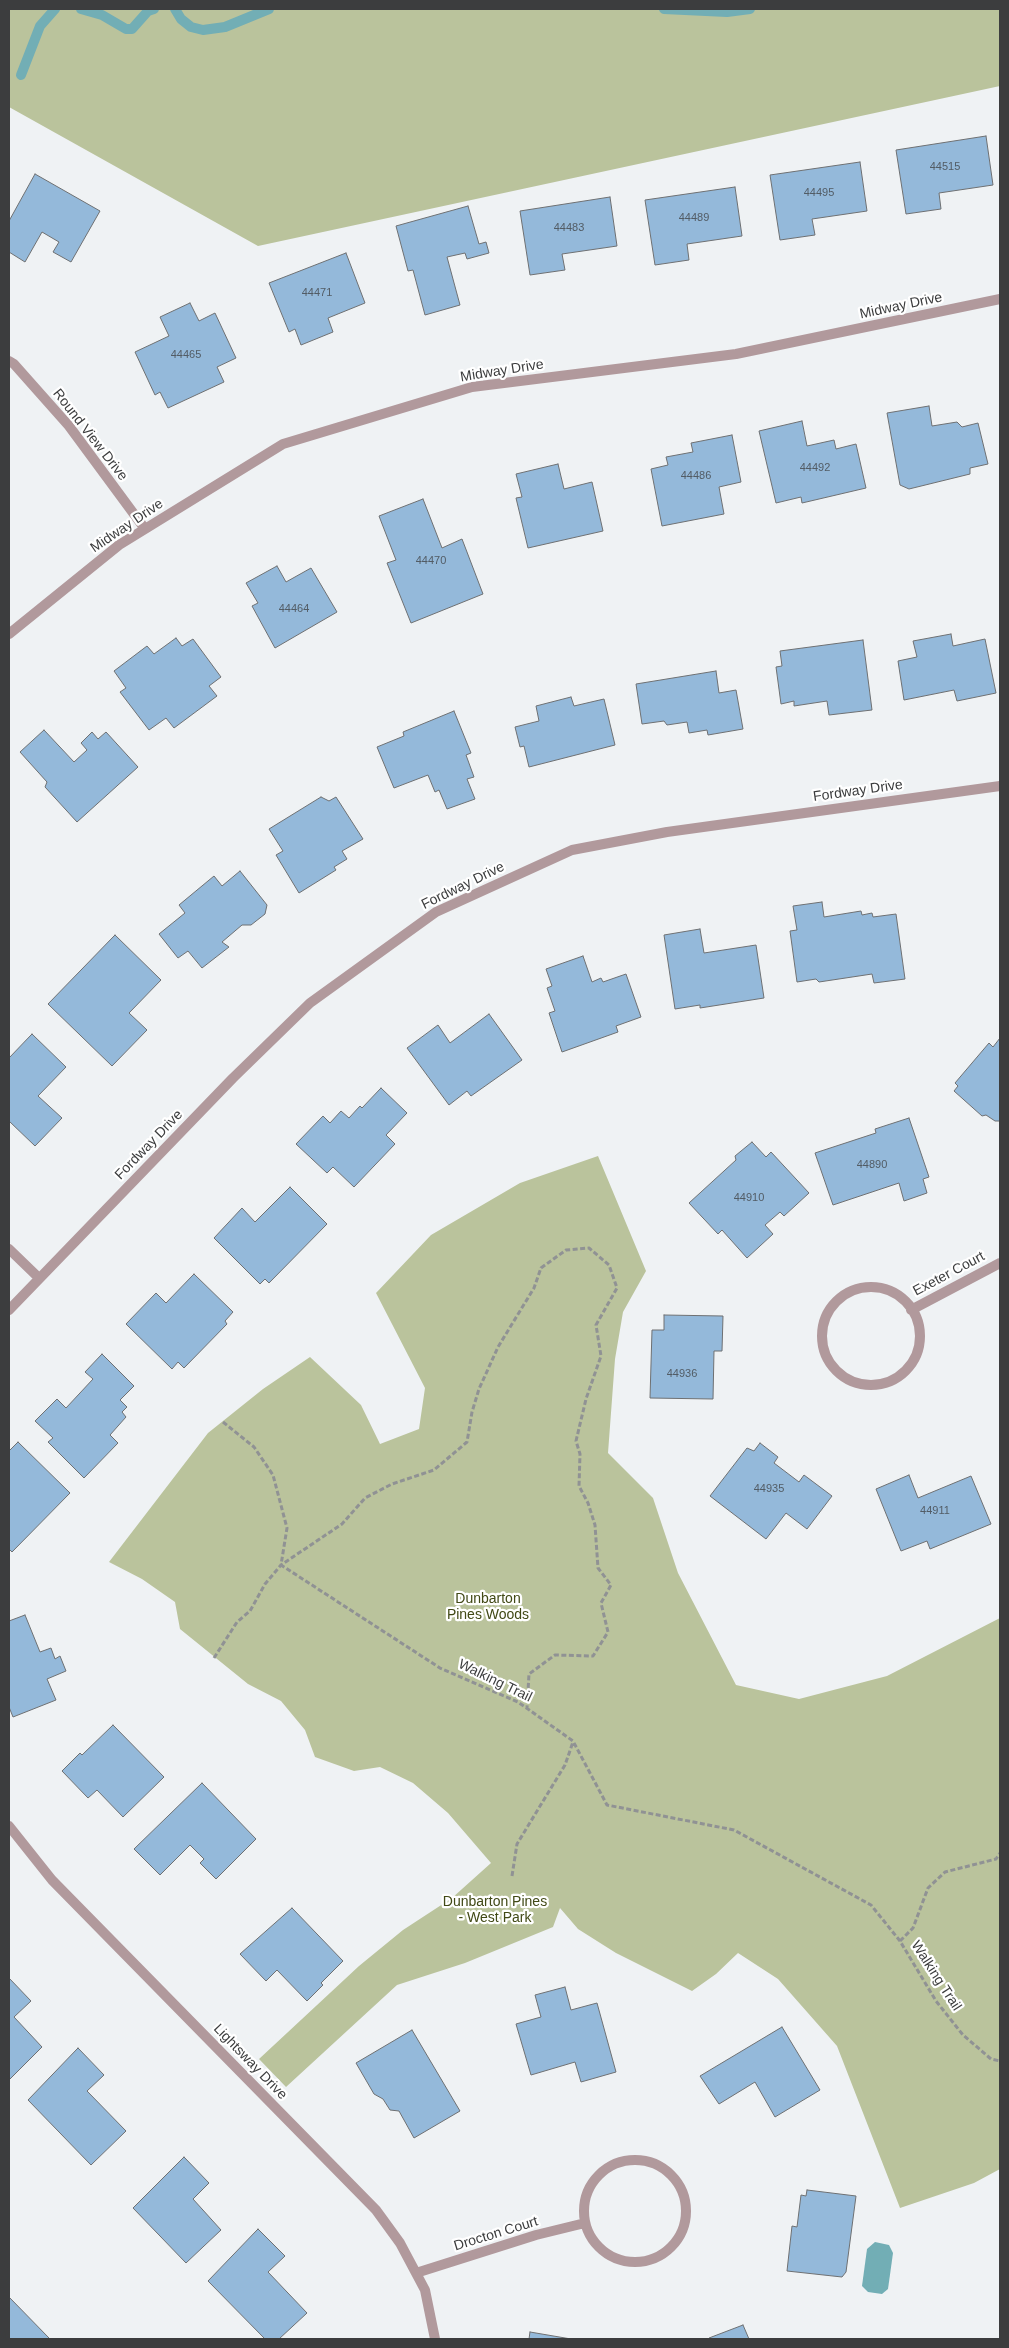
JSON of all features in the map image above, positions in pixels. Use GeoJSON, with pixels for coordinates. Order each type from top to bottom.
{"type":"FeatureCollection","features":[{"type":"Feature","properties":{"kind":"street","name":"Midway Drive"},"geometry":{"type":"LineString","coordinates":[[9,634],[119,545],[283,444],[472,387],[736,354],[1000,299]]}},
{"type":"Feature","properties":{"kind":"street","name":"Round View Drive"},"geometry":{"type":"LineString","coordinates":[[9,361],[14,364],[69,426],[145,529]]}},
{"type":"Feature","properties":{"kind":"street","name":"Fordway Drive"},"geometry":{"type":"LineString","coordinates":[[39,1278],[233,1078],[310,1003],[436,912],[572,850],[667,832],[1000,786]]}},
{"type":"Feature","properties":{"kind":"street"},"geometry":{"type":"LineString","coordinates":[[9,1249],[39,1278],[9,1310]]}},
{"type":"Feature","properties":{"kind":"street","name":"Exeter Court"},"geometry":{"type":"LineString","coordinates":[[911,1310],[1000,1262]]}},
{"type":"Feature","properties":{"kind":"street","name":"Exeter Court"},"geometry":{"type":"LineString","coordinates":[[855,1288],[889,1289],[902,1297],[911,1310],[919,1323],[921,1338],[914,1360],[898,1377],[884,1384],[868,1386],[851,1382],[837,1372],[826,1359],[821,1343],[822,1326],[829,1310],[840,1296],[855,1288]]}},
{"type":"Feature","properties":{"kind":"street","name":"Lightsway Drive"},"geometry":{"type":"LineString","coordinates":[[9,1826],[52,1880],[376,2210],[400,2243],[425,2290],[435,2339]]}},
{"type":"Feature","properties":{"kind":"street"},"geometry":{"type":"LineString","coordinates":[[631,2160],[649,2162],[665,2169],[678,2182],[685,2198],[686,2214],[680,2236],[662,2255],[648,2261],[632,2262],[616,2259],[602,2250],[591,2238],[585,2223],[584,2206],[589,2188],[600,2174],[614,2164],[631,2160]]}},
{"type":"Feature","properties":{"kind":"street","name":"Drocton Court"},"geometry":{"type":"LineString","coordinates":[[416,2273],[536,2235],[585,2223]]}},
{"type":"Feature","properties":{"kind":"path"},"geometry":{"type":"LineString","coordinates":[[214,1658],[237,1622],[250,1611],[265,1584],[281,1564],[342,1524],[365,1498],[392,1484],[434,1470],[467,1442],[472,1412],[479,1389],[498,1347],[534,1288],[541,1268],[566,1250],[589,1248],[608,1265],[617,1288],[596,1325],[601,1356],[586,1400],[576,1441],[580,1454],[579,1486],[588,1502],[595,1525],[598,1568],[611,1585],[601,1603],[608,1632],[593,1656],[556,1656],[529,1674],[527,1708]]}},
{"type":"Feature","properties":{"kind":"path"},"geometry":{"type":"LineString","coordinates":[[223,1422],[254,1447],[273,1475],[287,1528],[281,1564]]}},
{"type":"Feature","properties":{"kind":"path","name":"Walking Trail"},"geometry":{"type":"LineString","coordinates":[[281,1564],[440,1668],[518,1702],[573,1741],[607,1805],[734,1830],[871,1905],[900,1941],[936,2001],[963,2035],[991,2058],[1000,2061]]}},
{"type":"Feature","properties":{"kind":"path"},"geometry":{"type":"LineString","coordinates":[[512,1876],[517,1844],[565,1765],[573,1741]]}},
{"type":"Feature","properties":{"kind":"path","name":"Walking Trail"},"geometry":{"type":"LineString","coordinates":[[900,1941],[913,1928],[928,1888],[945,1872],[996,1859],[1000,1853]]}},
{"type":"Feature","properties":{"kind":"green space"},"geometry":{"type":"Polygon","coordinates":[[[9,9],[1000,9],[1000,86],[258,246],[9,107],[9,9]]]}},
{"type":"Feature","properties":{"kind":"green space","name":"Dunbarton Pines Woods"},"geometry":{"type":"Polygon","coordinates":[[[598,1156],[646,1271],[623,1312],[615,1359],[608,1453],[653,1498],[678,1573],[736,1685],[799,1699],[887,1676],[1000,1618],[1000,2169],[974,2183],[900,2208],[837,2046],[778,1979],[738,1953],[716,1974],[692,1991],[616,1953],[578,1929],[560,1908],[553,1927],[465,1963],[397,1985],[286,2087],[259,2059],[359,1966],[403,1930],[452,1898],[491,1863],[448,1813],[413,1783],[380,1767],[354,1771],[315,1757],[305,1730],[281,1701],[248,1684],[180,1629],[175,1602],[142,1579],[109,1562],[208,1433],[263,1389],[310,1357],[361,1405],[380,1444],[419,1429],[425,1388],[376,1293],[431,1235],[520,1183],[598,1156]]]}},
{"type":"Feature","properties":{"kind":"water"},"geometry":{"type":"Polygon","coordinates":[[[875,2242],[889,2245],[893,2253],[888,2289],[882,2294],[868,2292],[862,2286],[867,2249],[875,2242]]]}},
{"type":"Feature","properties":{"kind":"building"},"geometry":{"type":"Polygon","coordinates":[[[986,136],[993,185],[939,193],[941,209],[906,214],[896,150],[986,136]]]}},
{"type":"Feature","properties":{"kind":"building"},"geometry":{"type":"Polygon","coordinates":[[[860,162],[867,211],[812,219],[815,235],[780,240],[770,175],[860,162]]]}},
{"type":"Feature","properties":{"kind":"building"},"geometry":{"type":"Polygon","coordinates":[[[35,174],[100,211],[71,262],[53,252],[59,242],[42,232],[25,262],[9,252],[9,221],[35,174]]]}},
{"type":"Feature","properties":{"kind":"building"},"geometry":{"type":"Polygon","coordinates":[[[735,187],[742,236],[687,244],[689,260],[655,265],[645,200],[735,187]]]}},
{"type":"Feature","properties":{"kind":"building"},"geometry":{"type":"Polygon","coordinates":[[[610,197],[617,246],[562,254],[565,270],[530,275],[520,211],[610,197]]]}},
{"type":"Feature","properties":{"kind":"building"},"geometry":{"type":"Polygon","coordinates":[[[468,206],[479,244],[486,242],[489,253],[467,259],[465,253],[447,257],[460,305],[425,315],[413,270],[408,271],[396,226],[468,206]]]}},
{"type":"Feature","properties":{"kind":"building"},"geometry":{"type":"Polygon","coordinates":[[[346,253],[365,303],[328,318],[333,332],[301,345],[295,329],[289,332],[269,283],[346,253]]]}},
{"type":"Feature","properties":{"kind":"building"},"geometry":{"type":"Polygon","coordinates":[[[190,303],[199,321],[215,313],[236,358],[217,367],[224,382],[168,408],[160,392],[155,395],[135,352],[169,336],[160,317],[190,303]]]}},
{"type":"Feature","properties":{"kind":"building"},"geometry":{"type":"Polygon","coordinates":[[[929,406],[932,426],[957,422],[962,427],[978,423],[988,464],[970,468],[970,474],[909,489],[900,485],[887,413],[929,406]]]}},
{"type":"Feature","properties":{"kind":"building"},"geometry":{"type":"Polygon","coordinates":[[[802,421],[807,446],[834,440],[836,449],[856,444],[866,488],[802,503],[801,497],[776,503],[759,431],[802,421]]]}},
{"type":"Feature","properties":{"kind":"building"},"geometry":{"type":"Polygon","coordinates":[[[732,435],[741,482],[719,487],[724,514],[662,526],[651,469],[668,465],[666,457],[693,452],[691,443],[732,435]]]}},
{"type":"Feature","properties":{"kind":"building"},"geometry":{"type":"Polygon","coordinates":[[[558,464],[564,489],[592,482],[603,531],[528,548],[516,498],[522,497],[516,474],[558,464]]]}},
{"type":"Feature","properties":{"kind":"building"},"geometry":{"type":"Polygon","coordinates":[[[423,499],[442,548],[462,539],[483,594],[411,623],[387,563],[396,560],[379,516],[423,499]]]}},
{"type":"Feature","properties":{"kind":"building"},"geometry":{"type":"Polygon","coordinates":[[[277,566],[286,582],[311,568],[337,612],[275,648],[252,606],[258,603],[246,583],[277,566]]]}},
{"type":"Feature","properties":{"kind":"building"},"geometry":{"type":"Polygon","coordinates":[[[951,634],[953,646],[985,639],[996,693],[957,701],[954,690],[904,700],[898,661],[917,657],[913,641],[951,634]]]}},
{"type":"Feature","properties":{"kind":"building"},"geometry":{"type":"Polygon","coordinates":[[[176,638],[182,646],[193,639],[221,677],[209,686],[217,696],[174,728],[166,718],[149,730],[120,692],[126,688],[114,671],[147,646],[154,654],[176,638]]]}},
{"type":"Feature","properties":{"kind":"building"},"geometry":{"type":"Polygon","coordinates":[[[863,640],[872,710],[829,715],[827,701],[794,706],[794,701],[781,704],[776,667],[782,666],[780,651],[863,640]]]}},
{"type":"Feature","properties":{"kind":"building"},"geometry":{"type":"Polygon","coordinates":[[[716,671],[719,693],[736,690],[743,729],[708,735],[707,730],[689,733],[687,722],[667,725],[664,721],[642,724],[636,684],[716,671]]]}},
{"type":"Feature","properties":{"kind":"building"},"geometry":{"type":"Polygon","coordinates":[[[571,697],[574,706],[604,699],[615,745],[529,767],[524,746],[520,747],[515,727],[539,721],[536,706],[571,697]]]}},
{"type":"Feature","properties":{"kind":"building"},"geometry":{"type":"Polygon","coordinates":[[[454,711],[471,753],[466,755],[474,777],[467,779],[475,799],[447,809],[439,790],[435,792],[428,775],[394,788],[377,747],[404,736],[403,732],[454,711]]]}},
{"type":"Feature","properties":{"kind":"building"},"geometry":{"type":"Polygon","coordinates":[[[44,730],[74,762],[87,750],[81,743],[92,732],[98,739],[106,732],[138,767],[77,822],[45,787],[47,782],[20,752],[44,730]]]}},
{"type":"Feature","properties":{"kind":"building"},"geometry":{"type":"Polygon","coordinates":[[[321,797],[329,801],[336,797],[363,839],[342,851],[347,859],[334,867],[336,870],[299,893],[276,855],[283,851],[269,829],[321,797]]]}},
{"type":"Feature","properties":{"kind":"building"},"geometry":{"type":"Polygon","coordinates":[[[240,871],[267,905],[265,914],[251,925],[242,925],[222,942],[229,947],[202,968],[188,951],[178,958],[159,934],[185,913],[179,905],[214,876],[222,886],[240,871]]]}},
{"type":"Feature","properties":{"kind":"building"},"geometry":{"type":"Polygon","coordinates":[[[822,902],[824,917],[861,911],[862,915],[872,913],[873,917],[896,914],[905,979],[874,983],[872,974],[819,982],[816,979],[797,982],[790,931],[797,930],[793,906],[822,902]]]}},
{"type":"Feature","properties":{"kind":"building"},"geometry":{"type":"Polygon","coordinates":[[[700,929],[704,953],[756,945],[764,998],[700,1008],[700,1005],[675,1009],[664,935],[700,929]]]}},
{"type":"Feature","properties":{"kind":"building"},"geometry":{"type":"Polygon","coordinates":[[[115,935],[161,980],[129,1013],[147,1030],[112,1066],[48,1004],[115,935]]]}},
{"type":"Feature","properties":{"kind":"building"},"geometry":{"type":"Polygon","coordinates":[[[583,956],[592,982],[601,978],[603,982],[626,974],[641,1017],[616,1026],[618,1032],[562,1052],[549,1013],[555,1011],[547,988],[552,986],[546,969],[583,956]]]}},
{"type":"Feature","properties":{"kind":"building"},"geometry":{"type":"Polygon","coordinates":[[[489,1014],[522,1060],[471,1096],[467,1091],[449,1105],[407,1048],[438,1025],[450,1043],[489,1014]]]}},
{"type":"Feature","properties":{"kind":"building"},"geometry":{"type":"Polygon","coordinates":[[[32,1034],[66,1067],[38,1096],[62,1118],[35,1146],[9,1121],[9,1058],[32,1034]]]}},
{"type":"Feature","properties":{"kind":"building"},"geometry":{"type":"Polygon","coordinates":[[[1000,1038],[1000,1121],[995,1121],[986,1115],[982,1116],[954,1091],[958,1086],[955,1083],[989,1043],[993,1047],[1000,1038]]]}},
{"type":"Feature","properties":{"kind":"building"},"geometry":{"type":"Polygon","coordinates":[[[381,1088],[407,1113],[386,1135],[395,1144],[354,1187],[333,1167],[327,1173],[296,1144],[323,1116],[330,1123],[341,1111],[349,1118],[360,1106],[362,1108],[381,1088]]]}},
{"type":"Feature","properties":{"kind":"building"},"geometry":{"type":"Polygon","coordinates":[[[909,1118],[929,1177],[923,1179],[927,1193],[904,1201],[899,1183],[833,1205],[815,1153],[876,1133],[875,1129],[909,1118]]]}},
{"type":"Feature","properties":{"kind":"building"},"geometry":{"type":"Polygon","coordinates":[[[752,1142],[766,1157],[771,1152],[809,1193],[784,1216],[780,1212],[765,1225],[773,1234],[747,1258],[722,1230],[718,1234],[689,1203],[736,1160],[735,1156],[752,1142]]]}},
{"type":"Feature","properties":{"kind":"building"},"geometry":{"type":"Polygon","coordinates":[[[290,1187],[327,1224],[269,1283],[265,1279],[260,1284],[214,1238],[242,1208],[255,1222],[290,1187]]]}},
{"type":"Feature","properties":{"kind":"building"},"geometry":{"type":"Polygon","coordinates":[[[194,1274],[233,1312],[225,1321],[227,1324],[184,1368],[178,1362],[172,1369],[126,1324],[156,1293],[166,1303],[194,1274]]]}},
{"type":"Feature","properties":{"kind":"building"},"geometry":{"type":"Polygon","coordinates":[[[664,1315],[723,1316],[722,1351],[714,1351],[713,1399],[650,1398],[652,1330],[664,1330],[664,1315]]]}},
{"type":"Feature","properties":{"kind":"building"},"geometry":{"type":"Polygon","coordinates":[[[102,1354],[134,1386],[120,1400],[127,1407],[122,1412],[126,1417],[110,1435],[118,1443],[84,1478],[48,1442],[53,1438],[35,1421],[57,1399],[66,1408],[93,1379],[85,1372],[102,1354]]]}},
{"type":"Feature","properties":{"kind":"building"},"geometry":{"type":"Polygon","coordinates":[[[18,1442],[70,1493],[12,1552],[9,1549],[9,1451],[18,1442]]]}},
{"type":"Feature","properties":{"kind":"building"},"geometry":{"type":"Polygon","coordinates":[[[760,1443],[778,1457],[774,1463],[799,1482],[804,1475],[832,1496],[807,1529],[786,1513],[766,1539],[710,1496],[747,1448],[754,1451],[760,1443]]]}},
{"type":"Feature","properties":{"kind":"building"},"geometry":{"type":"Polygon","coordinates":[[[909,1475],[918,1498],[971,1476],[991,1524],[930,1549],[927,1541],[901,1551],[876,1489],[909,1475]]]}},
{"type":"Feature","properties":{"kind":"building"},"geometry":{"type":"Polygon","coordinates":[[[25,1615],[40,1652],[51,1648],[55,1659],[60,1656],[66,1671],[47,1679],[56,1700],[13,1717],[9,1707],[9,1621],[25,1615]]]}},
{"type":"Feature","properties":{"kind":"building"},"geometry":{"type":"Polygon","coordinates":[[[113,1725],[164,1777],[123,1817],[97,1790],[88,1798],[62,1771],[80,1753],[82,1755],[113,1725]]]}},
{"type":"Feature","properties":{"kind":"building"},"geometry":{"type":"Polygon","coordinates":[[[202,1783],[256,1839],[216,1879],[200,1863],[204,1859],[190,1845],[160,1875],[134,1849],[202,1783]]]}},
{"type":"Feature","properties":{"kind":"building"},"geometry":{"type":"Polygon","coordinates":[[[292,1908],[343,1961],[321,1983],[323,1985],[307,2001],[277,1970],[266,1981],[240,1954],[292,1908]]]}},
{"type":"Feature","properties":{"kind":"building"},"geometry":{"type":"Polygon","coordinates":[[[9,1978],[31,2001],[14,2017],[42,2047],[9,2080],[9,1978]]]}},
{"type":"Feature","properties":{"kind":"building"},"geometry":{"type":"Polygon","coordinates":[[[565,1987],[571,2010],[597,2003],[616,2072],[581,2082],[575,2062],[531,2075],[516,2024],[541,2017],[535,1995],[565,1987]]]}},
{"type":"Feature","properties":{"kind":"building"},"geometry":{"type":"Polygon","coordinates":[[[782,2027],[820,2090],[775,2117],[755,2082],[719,2104],[700,2076],[782,2027]]]}},
{"type":"Feature","properties":{"kind":"building"},"geometry":{"type":"Polygon","coordinates":[[[412,2030],[460,2111],[414,2138],[399,2111],[390,2110],[383,2099],[374,2094],[356,2063],[412,2030]]]}},
{"type":"Feature","properties":{"kind":"building"},"geometry":{"type":"Polygon","coordinates":[[[78,2048],[104,2075],[87,2091],[126,2131],[91,2165],[28,2100],[78,2048]]]}},
{"type":"Feature","properties":{"kind":"building"},"geometry":{"type":"Polygon","coordinates":[[[184,2157],[209,2183],[193,2199],[221,2230],[186,2263],[133,2208],[184,2157]]]}},
{"type":"Feature","properties":{"kind":"building"},"geometry":{"type":"Polygon","coordinates":[[[807,2190],[856,2196],[846,2272],[842,2277],[787,2271],[792,2226],[797,2227],[801,2195],[806,2196],[807,2190]]]}},
{"type":"Feature","properties":{"kind":"building"},"geometry":{"type":"Polygon","coordinates":[[[258,2229],[285,2256],[268,2272],[307,2313],[279,2339],[265,2339],[208,2281],[258,2229]]]}},
{"type":"Feature","properties":{"kind":"building"},"geometry":{"type":"Polygon","coordinates":[[[9,2297],[49,2338],[48,2339],[9,2339],[9,2297]]]}},
{"type":"Feature","properties":{"kind":"building"},"geometry":{"type":"Polygon","coordinates":[[[743,2325],[749,2339],[709,2338],[743,2325]]]}},
{"type":"Feature","properties":{"kind":"building"},"geometry":{"type":"Polygon","coordinates":[[[530,2332],[571,2339],[529,2339],[530,2332]]]}},
{"type":"Feature","properties":{"kind":"waterway"},"geometry":{"type":"LineString","coordinates":[[21,75],[40,26],[55,9]]}},
{"type":"Feature","properties":{"kind":"waterway"},"geometry":{"type":"LineString","coordinates":[[81,9],[102,15],[126,29],[132,29],[148,11],[154,9]]}},
{"type":"Feature","properties":{"kind":"waterway"},"geometry":{"type":"LineString","coordinates":[[175,9],[181,19],[191,27],[203,30],[225,27],[269,9]]}},
{"type":"Feature","properties":{"kind":"waterway"},"geometry":{"type":"LineString","coordinates":[[664,9],[727,12],[750,9]]}},
{"type":"Feature","properties":{"kind":"park label","name":"Dunbarton Pines - West Park"},"geometry":{"type":"Point","coordinates":[495,1910]}}]}
